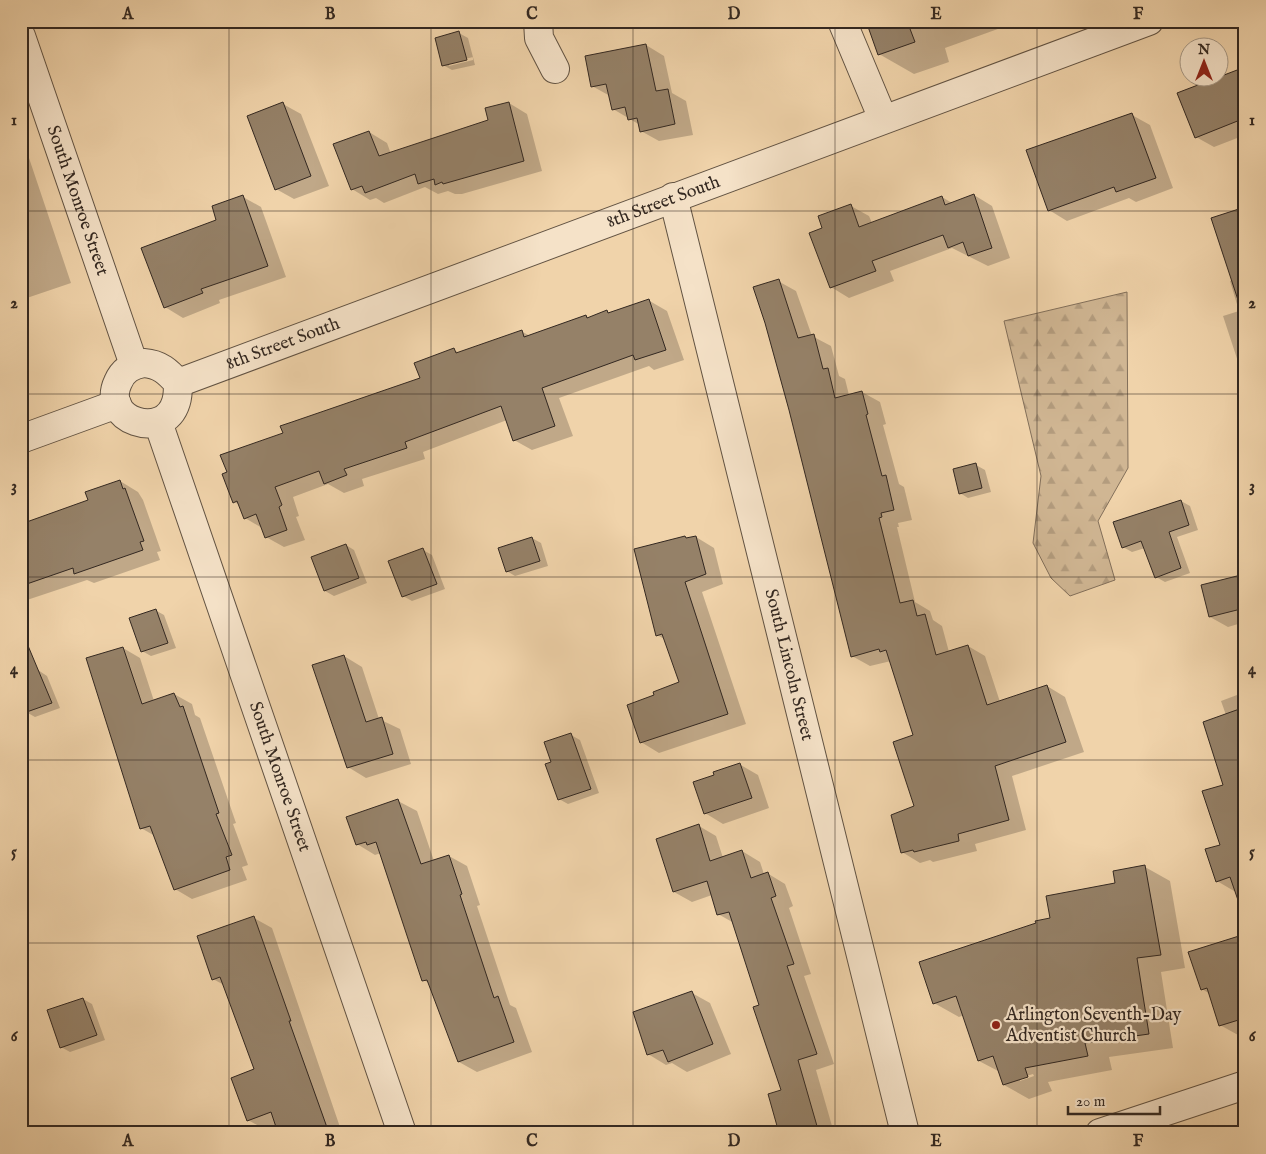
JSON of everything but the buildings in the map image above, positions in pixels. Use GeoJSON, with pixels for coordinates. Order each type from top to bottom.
{"type":"FeatureCollection","features":[{"type":"Feature","properties":{"kind":"street"},"geometry":{"type":"LineString","coordinates":[[538,21],[540,38],[556,69]]}},
{"type":"Feature","properties":{"kind":"street"},"geometry":{"type":"LineString","coordinates":[[842,21],[883,119]]}},
{"type":"Feature","properties":{"kind":"street","name":"8th Street South"},"geometry":{"type":"LineString","coordinates":[[178,383],[1149,21]]}},
{"type":"Feature","properties":{"kind":"street","name":"South Monroe Street"},"geometry":{"type":"LineString","coordinates":[[21,36],[134,365]]}},
{"type":"Feature","properties":{"kind":"street","name":"South Lincoln Street"},"geometry":{"type":"LineString","coordinates":[[673,197],[905,1133]]}},
{"type":"Feature","properties":{"kind":"street"},"geometry":{"type":"LineString","coordinates":[[154,364],[164,368],[178,383],[176,402],[172,410],[158,422],[148,424],[129,420],[117,404],[116,386],[126,370],[134,365],[154,364]]}},
{"type":"Feature","properties":{"kind":"street"},"geometry":{"type":"LineString","coordinates":[[21,439],[117,404]]}},
{"type":"Feature","properties":{"kind":"street","name":"South Monroe Street"},"geometry":{"type":"LineString","coordinates":[[158,422],[402,1133]]}},
{"type":"Feature","properties":{"kind":"street"},"geometry":{"type":"LineString","coordinates":[[1100,1133],[1245,1085]]}},
{"type":"Feature","properties":{"kind":"green space"},"geometry":{"type":"Polygon","coordinates":[[[1127,292],[1128,468],[1098,521],[1115,580],[1070,596],[1051,578],[1033,543],[1041,476],[1004,321],[1127,292]]]}},
{"type":"Feature","properties":{"kind":"place","name":"Arlington Seventh-Day Adventist Church"},"geometry":{"type":"Point","coordinates":[996,1025]}}]}
